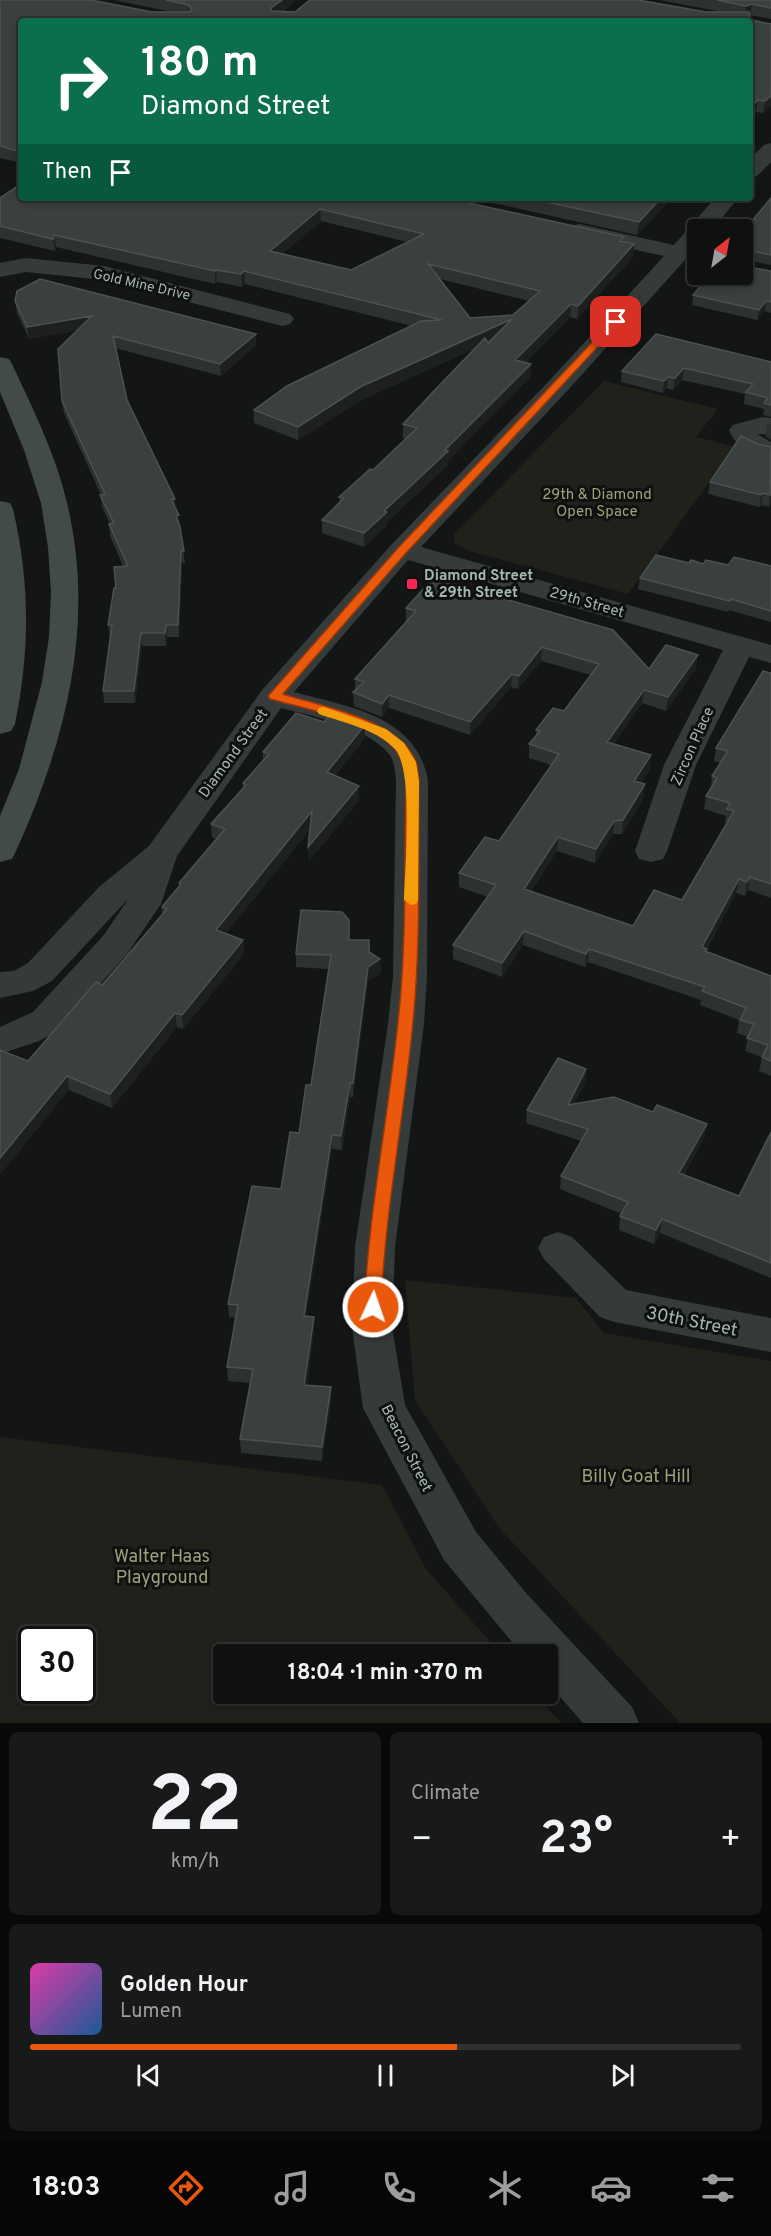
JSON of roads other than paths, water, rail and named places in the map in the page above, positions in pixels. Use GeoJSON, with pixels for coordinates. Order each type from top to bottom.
{"type":"FeatureCollection","features":[{"type":"Feature","properties":{"kind":"main road"},"geometry":{"type":"LineString","coordinates":[[0,364],[25,420],[53,502],[61,536],[64,608],[62,644],[49,720],[23,801],[0,851]]}},
{"type":"Feature","properties":{"kind":"main road"},"geometry":{"type":"LineString","coordinates":[[0,509],[8,544],[15,610],[14,645],[0,724]]}},
{"type":"Feature","properties":{"kind":"street"},"geometry":{"type":"LineString","coordinates":[[753,167],[768,141]]}},
{"type":"Feature","properties":{"kind":"street","name":"Diamond Street"},"geometry":{"type":"LineString","coordinates":[[709,219],[724,201]]}},
{"type":"Feature","properties":{"kind":"street"},"geometry":{"type":"LineString","coordinates":[[555,225],[687,254]]}},
{"type":"Feature","properties":{"kind":"street","name":"Diamond Street"},"geometry":{"type":"LineString","coordinates":[[0,1041],[26,1032],[46,1021],[115,945],[144,904],[162,854],[274,696],[402,550],[687,255]]}},
{"type":"Feature","properties":{"kind":"street","name":"Gold Mine Drive"},"geometry":{"type":"LineString","coordinates":[[0,270],[26,265],[104,273],[282,320]]}},
{"type":"Feature","properties":{"kind":"street"},"geometry":{"type":"LineString","coordinates":[[771,426],[762,425],[742,430],[744,438],[758,447],[771,450]]}},
{"type":"Feature","properties":{"kind":"street","name":"29th Street"},"geometry":{"type":"LineString","coordinates":[[402,550],[771,654]]}},
{"type":"Feature","properties":{"kind":"street","name":"Zircon Place"},"geometry":{"type":"LineString","coordinates":[[651,851],[680,765],[740,645]]}},
{"type":"Feature","properties":{"kind":"street","name":"Beacon Street"},"geometry":{"type":"LineString","coordinates":[[274,696],[358,722],[381,732],[399,746],[409,762],[412,781],[410,976],[406,1024],[375,1247],[372,1327],[384,1408],[460,1546],[510,1608],[615,1723]]}},
{"type":"Feature","properties":{"kind":"street","name":"Diamond Street"},"geometry":{"type":"LineString","coordinates":[[0,984],[21,982],[40,972],[111,895],[162,854]]}},
{"type":"Feature","properties":{"kind":"street","name":"30th Street"},"geometry":{"type":"LineString","coordinates":[[558,1248],[614,1305],[771,1335]]}},
{"type":"Feature","properties":{"kind":"place","name":"Diamond Street & 29th Street"},"geometry":{"type":"Point","coordinates":[412,584]}},
{"type":"Feature","properties":{"kind":"park label","name":"29th & Diamond Open Space"},"geometry":{"type":"Point","coordinates":[597,502]}},
{"type":"Feature","properties":{"kind":"park label","name":"Billy Goat Hill"},"geometry":{"type":"Point","coordinates":[636,1476]}},
{"type":"Feature","properties":{"kind":"park label","name":"Walter Haas Playground"},"geometry":{"type":"Point","coordinates":[162,1566]}}]}
